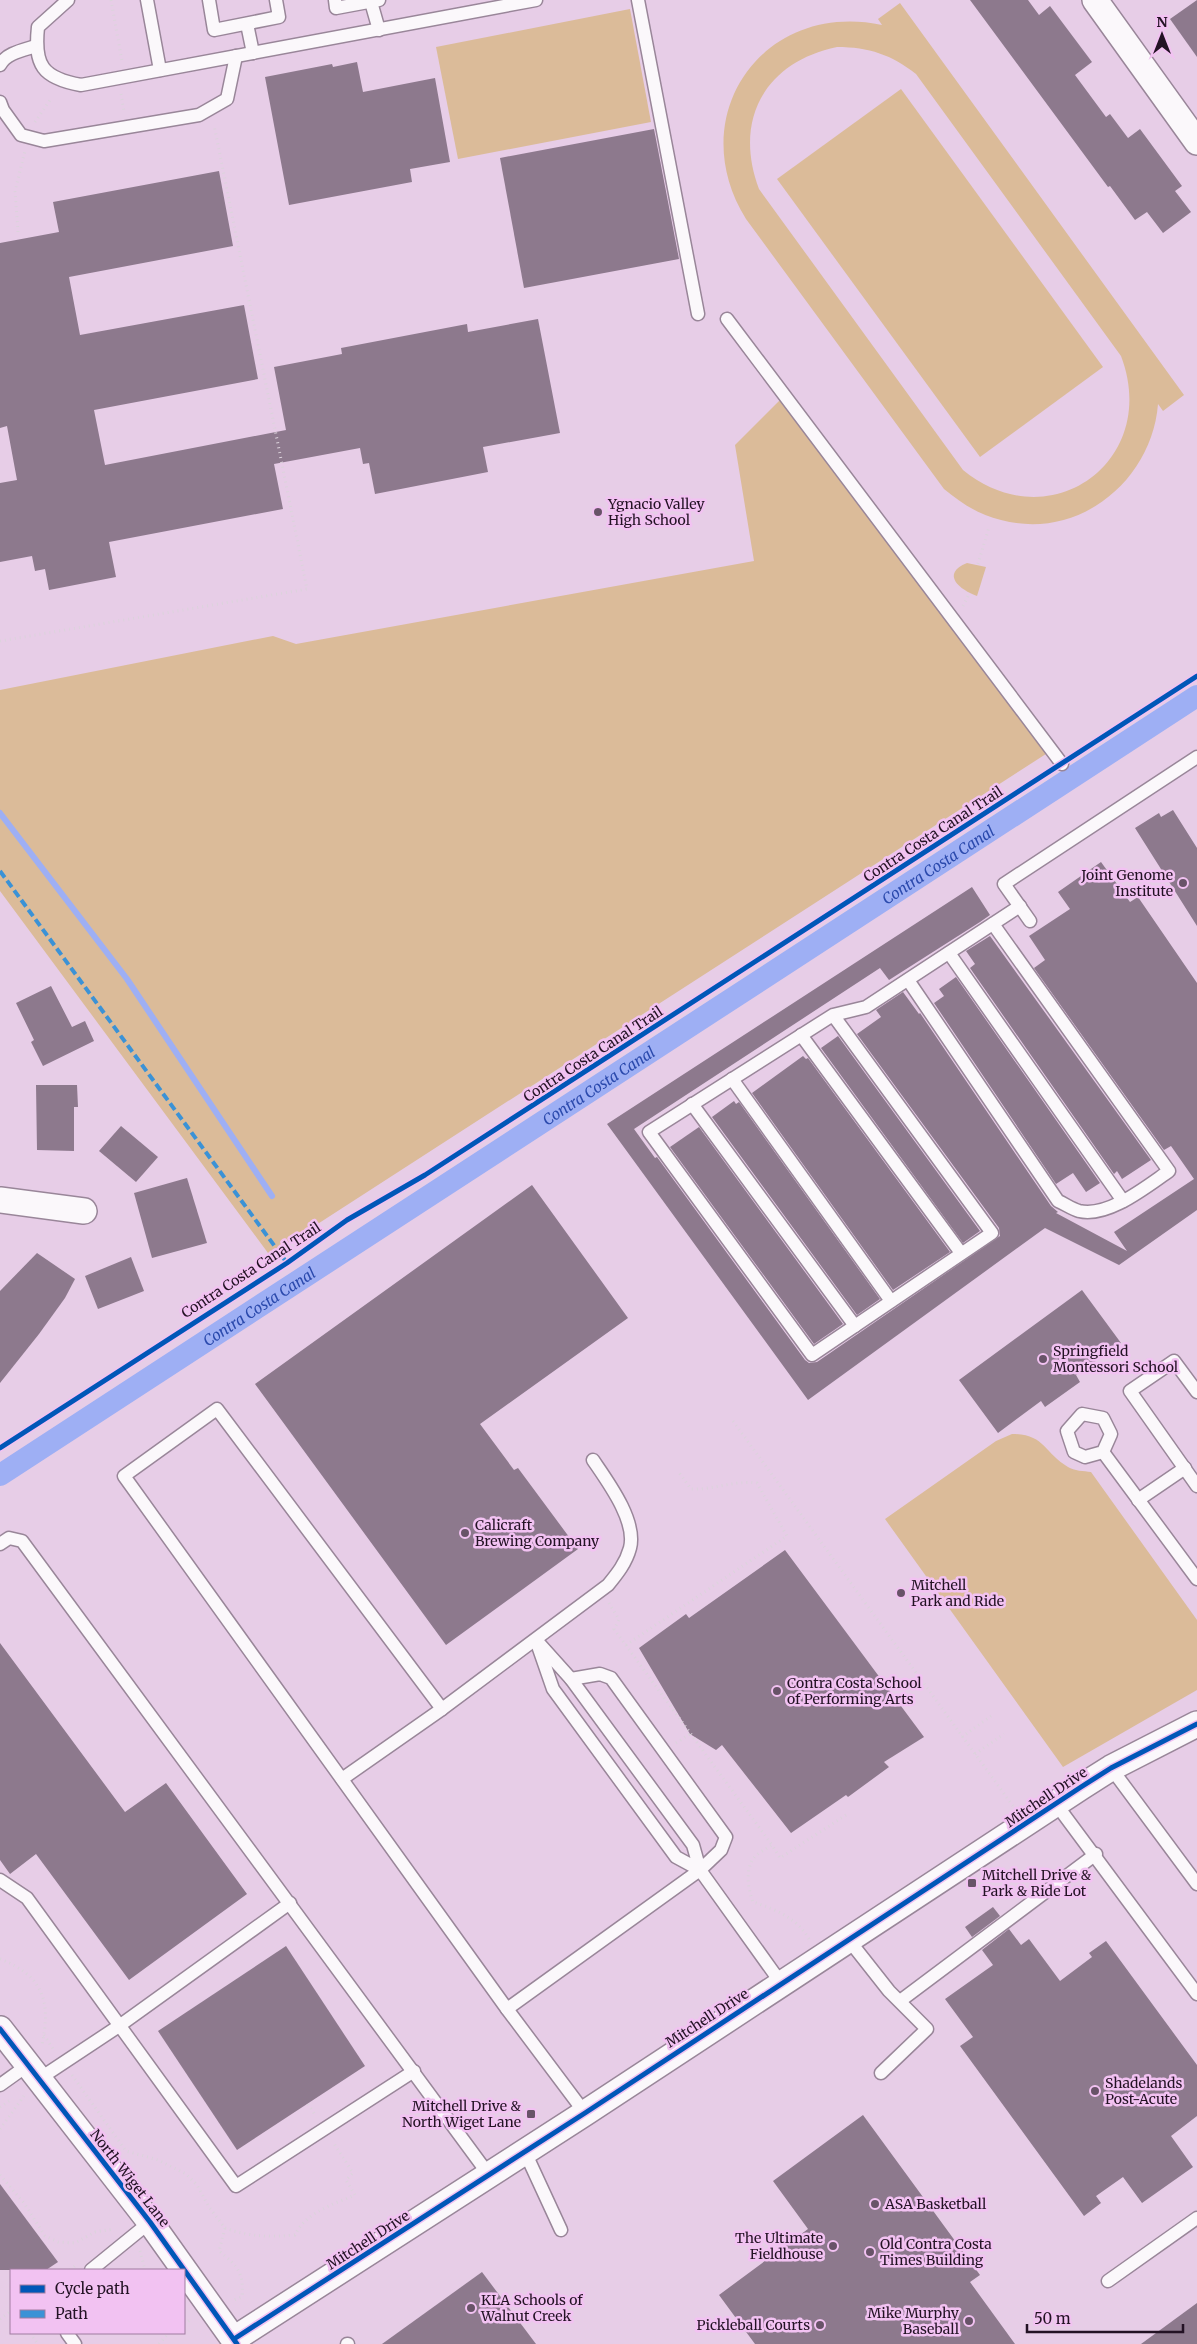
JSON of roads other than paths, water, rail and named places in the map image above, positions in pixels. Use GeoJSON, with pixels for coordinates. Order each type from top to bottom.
{"type":"FeatureCollection","features":[{"type":"Feature","properties":{"kind":"street"},"geometry":{"type":"LineString","coordinates":[[1104,3],[1197,142]]}},
{"type":"Feature","properties":{"kind":"street"},"geometry":{"type":"LineString","coordinates":[[0,1200],[84,1211]]}},
{"type":"Feature","properties":{"kind":"street","name":"Mitchell Drive"},"geometry":{"type":"LineString","coordinates":[[236,2342],[820,1957],[1111,1768],[1197,1724]]}},
{"type":"Feature","properties":{"kind":"street","name":"North Wiget Lane"},"geometry":{"type":"LineString","coordinates":[[0,2029],[150,2222],[184,2269]]}},
{"type":"Feature","properties":{"kind":"street","name":"North Wiget Lane"},"geometry":{"type":"LineString","coordinates":[[185,2271],[236,2342]]}},
{"type":"Feature","properties":{"kind":"lane"},"geometry":{"type":"LineString","coordinates":[[68,0],[38,27],[36,46],[38,57],[45,72],[60,82],[81,85],[379,30],[493,4],[536,0]]}},
{"type":"Feature","properties":{"kind":"lane"},"geometry":{"type":"LineString","coordinates":[[147,0],[160,70]]}},
{"type":"Feature","properties":{"kind":"lane"},"geometry":{"type":"LineString","coordinates":[[209,0],[214,30],[279,17],[276,0]]}},
{"type":"Feature","properties":{"kind":"lane"},"geometry":{"type":"LineString","coordinates":[[335,0],[336,8],[375,1],[379,30]]}},
{"type":"Feature","properties":{"kind":"lane"},"geometry":{"type":"LineString","coordinates":[[638,0],[698,314]]}},
{"type":"Feature","properties":{"kind":"lane"},"geometry":{"type":"LineString","coordinates":[[247,24],[253,53]]}},
{"type":"Feature","properties":{"kind":"lane"},"geometry":{"type":"LineString","coordinates":[[0,65],[2,60],[16,52],[36,46]]}},
{"type":"Feature","properties":{"kind":"lane"},"geometry":{"type":"LineString","coordinates":[[0,102],[3,110],[21,135],[44,141],[199,115],[227,99],[236,56]]}},
{"type":"Feature","properties":{"kind":"lane"},"geometry":{"type":"LineString","coordinates":[[727,319],[1062,764]]}},
{"type":"Feature","properties":{"kind":"lane"},"geometry":{"type":"LineString","coordinates":[[1030,921],[1004,884],[1197,757]]}},
{"type":"Feature","properties":{"kind":"lane"},"geometry":{"type":"LineString","coordinates":[[833,1015],[992,1233],[812,1355],[649,1132],[833,1015],[866,1007],[1020,906]]}},
{"type":"Feature","properties":{"kind":"lane"},"geometry":{"type":"LineString","coordinates":[[908,980],[1058,1201],[1080,1211],[1102,1210],[1123,1201],[1169,1171],[994,924]]}},
{"type":"Feature","properties":{"kind":"lane"},"geometry":{"type":"LineString","coordinates":[[949,953],[1123,1201]]}},
{"type":"Feature","properties":{"kind":"lane"},"geometry":{"type":"LineString","coordinates":[[801,1035],[961,1253]]}},
{"type":"Feature","properties":{"kind":"lane"},"geometry":{"type":"LineString","coordinates":[[732,1079],[891,1301]]}},
{"type":"Feature","properties":{"kind":"lane"},"geometry":{"type":"LineString","coordinates":[[692,1104],[855,1326]]}},
{"type":"Feature","properties":{"kind":"lane"},"geometry":{"type":"LineString","coordinates":[[1197,1392],[1174,1361],[1130,1391],[1197,1486]]}},
{"type":"Feature","properties":{"kind":"lane"},"geometry":{"type":"LineString","coordinates":[[442,1709],[217,1409],[124,1476],[507,2009],[585,2113]]}},
{"type":"Feature","properties":{"kind":"lane"},"geometry":{"type":"LineString","coordinates":[[1103,1452],[1197,1579]]}},
{"type":"Feature","properties":{"kind":"lane"},"geometry":{"type":"LineString","coordinates":[[342,1779],[442,1709],[602,1590],[623,1566],[630,1546],[627,1522],[620,1501],[594,1460]]}},
{"type":"Feature","properties":{"kind":"lane"},"geometry":{"type":"LineString","coordinates":[[1138,1500],[1185,1468]]}},
{"type":"Feature","properties":{"kind":"lane"},"geometry":{"type":"LineString","coordinates":[[0,1544],[9,1538],[22,1541],[489,2175]]}},
{"type":"Feature","properties":{"kind":"lane"},"geometry":{"type":"LineString","coordinates":[[536,1640],[571,1678],[692,1845],[700,1870],[780,1984]]}},
{"type":"Feature","properties":{"kind":"lane"},"geometry":{"type":"LineString","coordinates":[[536,1640],[553,1689],[676,1857],[700,1870]]}},
{"type":"Feature","properties":{"kind":"lane"},"geometry":{"type":"LineString","coordinates":[[507,2009],[700,1870],[721,1850],[726,1837],[611,1678],[600,1674],[571,1678]]}},
{"type":"Feature","properties":{"kind":"lane"},"geometry":{"type":"LineString","coordinates":[[1111,1768],[1197,1884]]}},
{"type":"Feature","properties":{"kind":"lane"},"geometry":{"type":"LineString","coordinates":[[1056,1804],[1096,1854],[1197,1994]]}},
{"type":"Feature","properties":{"kind":"lane"},"geometry":{"type":"LineString","coordinates":[[900,2001],[1096,1854]]}},
{"type":"Feature","properties":{"kind":"lane"},"geometry":{"type":"LineString","coordinates":[[0,1880],[26,1898],[236,2186],[414,2071]]}},
{"type":"Feature","properties":{"kind":"lane"},"geometry":{"type":"LineString","coordinates":[[0,2085],[63,2063],[119,2026],[290,1903]]}},
{"type":"Feature","properties":{"kind":"lane"},"geometry":{"type":"LineString","coordinates":[[848,1939],[889,1991],[927,2029],[881,2073]]}},
{"type":"Feature","properties":{"kind":"lane"},"geometry":{"type":"LineString","coordinates":[[525,2152],[561,2230]]}},
{"type":"Feature","properties":{"kind":"lane"},"geometry":{"type":"LineString","coordinates":[[1108,2281],[1197,2218]]}},
{"type":"Feature","properties":{"kind":"lane"},"geometry":{"type":"LineString","coordinates":[[92,2269],[150,2222]]}},
{"type":"Feature","properties":{"kind":"waterway","name":"Contra Costa Canal"},"geometry":{"type":"LineString","coordinates":[[0,1475],[1197,696]]}},
{"type":"Feature","properties":{"kind":"waterway"},"geometry":{"type":"LineString","coordinates":[[0,813],[127,979],[272,1196]]}},
{"type":"Feature","properties":{"kind":"place","name":"Ygnacio Valley High School"},"geometry":{"type":"Point","coordinates":[598,512]}},
{"type":"Feature","properties":{"kind":"place","name":"Joint Genome Institute"},"geometry":{"type":"Point","coordinates":[1183,883]}},
{"type":"Feature","properties":{"kind":"place","name":"Springfield Montessori School"},"geometry":{"type":"Point","coordinates":[1043,1359]}},
{"type":"Feature","properties":{"kind":"place","name":"Calicraft Brewing Company"},"geometry":{"type":"Point","coordinates":[465,1533]}},
{"type":"Feature","properties":{"kind":"place","name":"Mitchell Park and Ride"},"geometry":{"type":"Point","coordinates":[901,1593]}},
{"type":"Feature","properties":{"kind":"place","name":"Contra Costa School of Performing Arts"},"geometry":{"type":"Point","coordinates":[777,1691]}},
{"type":"Feature","properties":{"kind":"place","name":"Mitchell Drive & Park & Ride Lot"},"geometry":{"type":"Point","coordinates":[972,1883]}},
{"type":"Feature","properties":{"kind":"place","name":"Shadelands Post-Acute"},"geometry":{"type":"Point","coordinates":[1095,2091]}},
{"type":"Feature","properties":{"kind":"place","name":"Mitchell Drive & North Wiget Lane"},"geometry":{"type":"Point","coordinates":[531,2114]}},
{"type":"Feature","properties":{"kind":"place","name":"ASA Basketball"},"geometry":{"type":"Point","coordinates":[875,2204]}},
{"type":"Feature","properties":{"kind":"place","name":"The Ultimate Fieldhouse"},"geometry":{"type":"Point","coordinates":[833,2246]}},
{"type":"Feature","properties":{"kind":"place","name":"Old Contra Costa Times Building"},"geometry":{"type":"Point","coordinates":[870,2252]}},
{"type":"Feature","properties":{"kind":"place","name":"KLA Schools of Walnut Creek"},"geometry":{"type":"Point","coordinates":[471,2308]}},
{"type":"Feature","properties":{"kind":"place","name":"Mike Murphy Baseball"},"geometry":{"type":"Point","coordinates":[969,2321]}},
{"type":"Feature","properties":{"kind":"place","name":"Pickleball Courts"},"geometry":{"type":"Point","coordinates":[820,2325]}}]}
